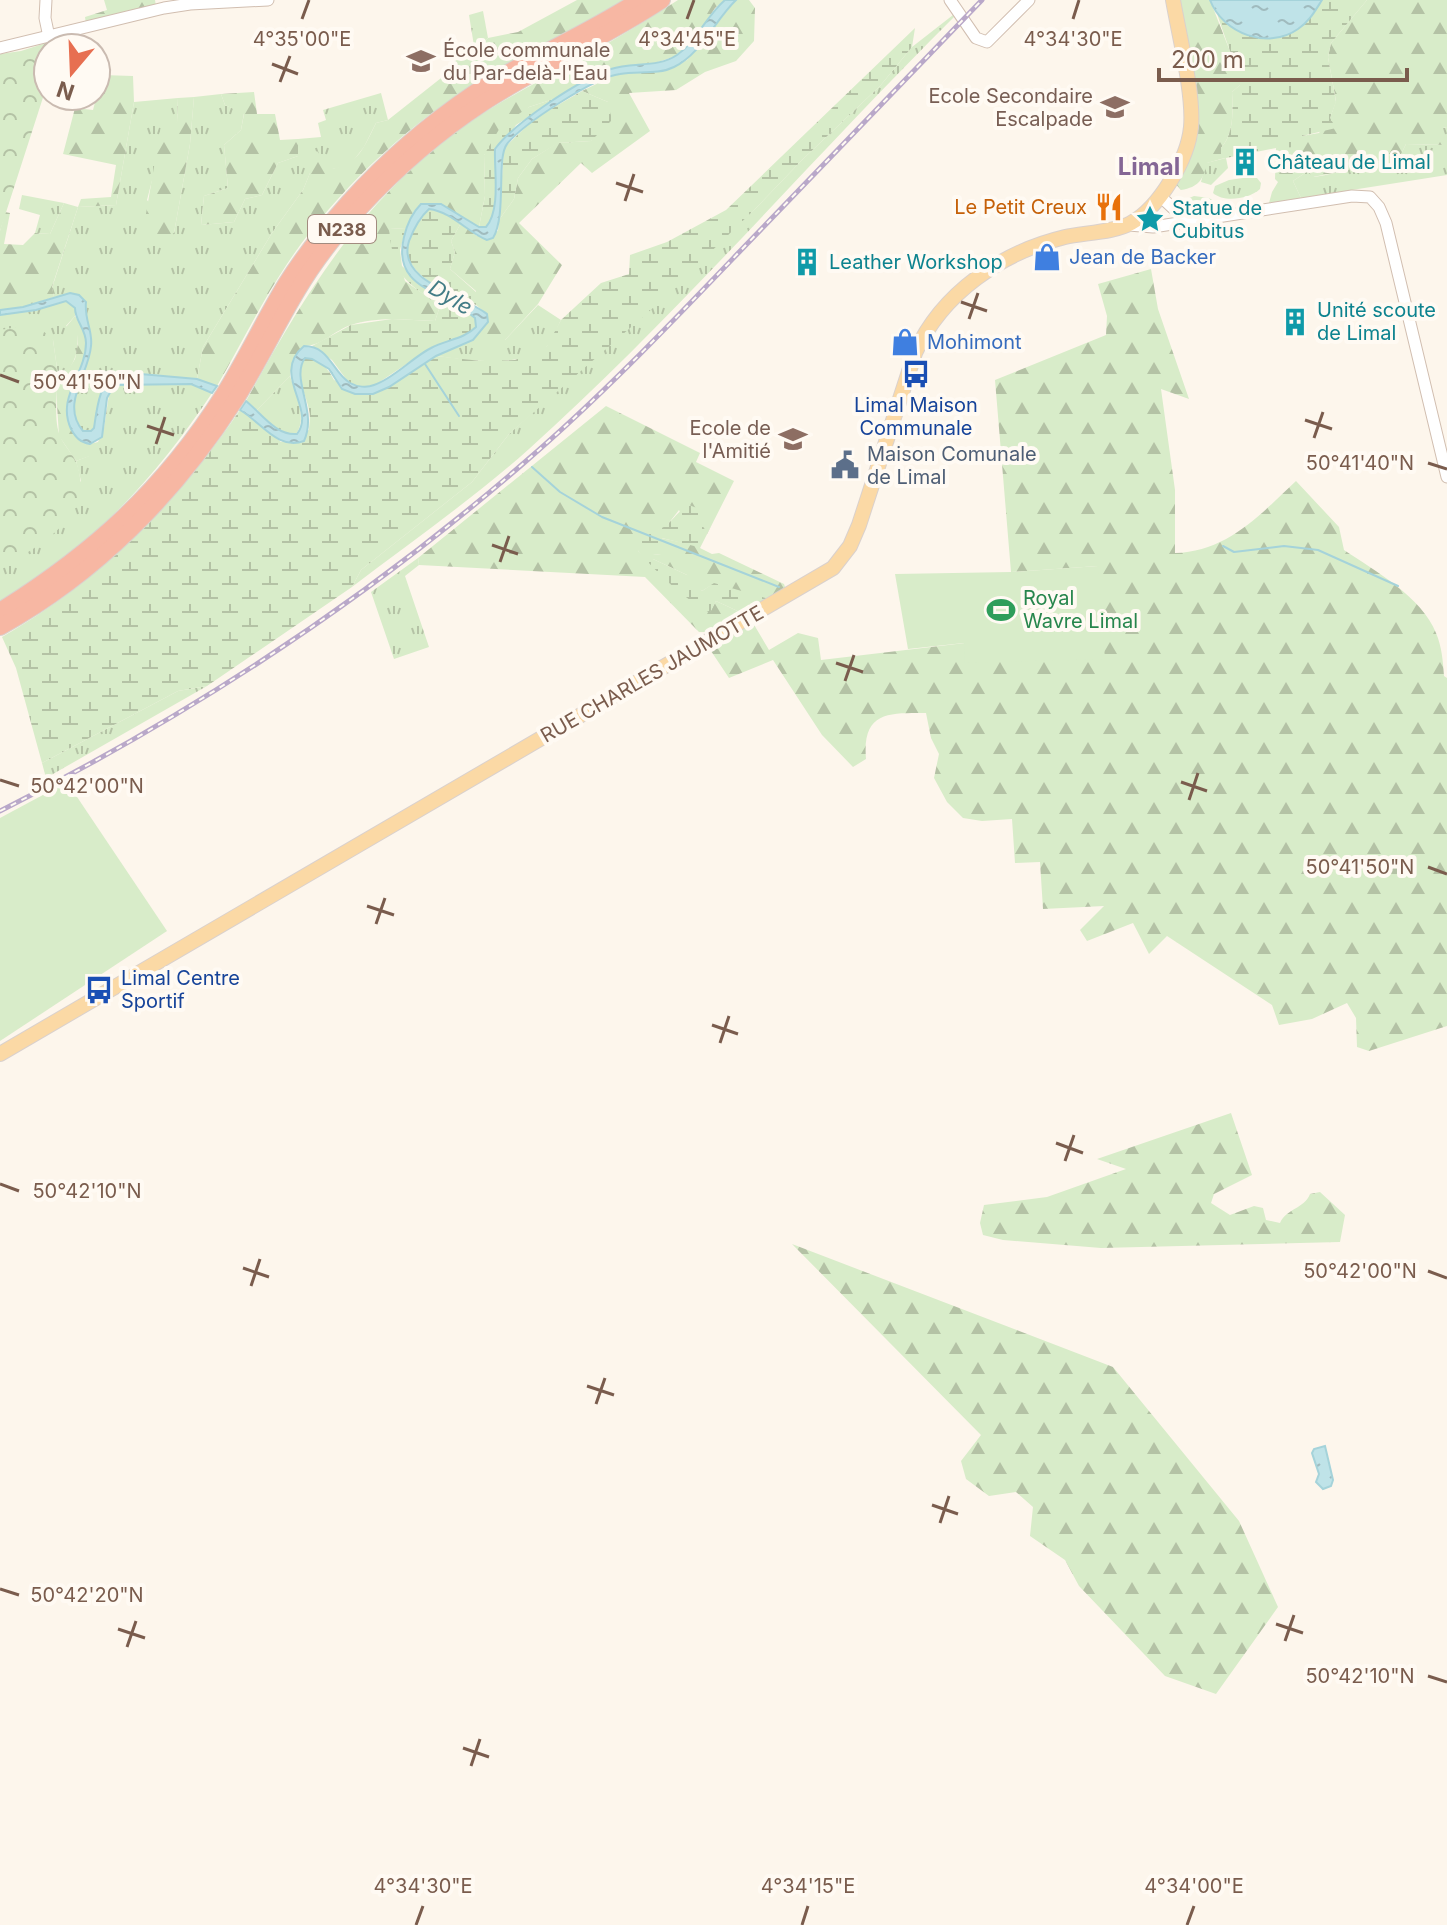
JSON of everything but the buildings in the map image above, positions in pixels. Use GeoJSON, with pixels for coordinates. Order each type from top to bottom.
{"type":"FeatureCollection","features":[{"type":"Feature","properties":{"kind":"highway","name":"N238"},"geometry":{"type":"LineString","coordinates":[[0,611],[34,590],[100,539],[139,504],[169,471],[225,393],[287,284],[312,247],[378,172],[440,118],[477,91],[587,32],[639,0]]}},
{"type":"Feature","properties":{"kind":"highway","name":"N238"},"geometry":{"type":"LineString","coordinates":[[0,627],[41,602],[110,548],[178,480],[235,400],[298,289],[323,253],[386,181],[447,128],[485,102],[617,29],[662,0]]}},
{"type":"Feature","properties":{"kind":"main road"},"geometry":{"type":"LineString","coordinates":[[1129,225],[1161,197],[1184,153],[1191,126],[1173,0]]}},
{"type":"Feature","properties":{"kind":"main road","name":"RUE CHARLES JAUMOTTE"},"geometry":{"type":"LineString","coordinates":[[0,1054],[833,568],[850,546],[859,525],[902,387],[923,336],[944,307],[970,283],[1019,253],[1043,243],[1129,225]]}},
{"type":"Feature","properties":{"kind":"street"},"geometry":{"type":"LineString","coordinates":[[46,0],[48,32]]}},
{"type":"Feature","properties":{"kind":"street"},"geometry":{"type":"LineString","coordinates":[[69,32],[164,8],[268,0]]}},
{"type":"Feature","properties":{"kind":"street"},"geometry":{"type":"LineString","coordinates":[[950,0],[982,41],[993,39],[1029,0]]}},
{"type":"Feature","properties":{"kind":"street"},"geometry":{"type":"LineString","coordinates":[[0,48],[32,41]]}},
{"type":"Feature","properties":{"kind":"street"},"geometry":{"type":"LineString","coordinates":[[1129,225],[1153,227],[1352,196],[1366,195],[1375,201],[1386,223],[1447,477]]}},
{"type":"Feature","properties":{"kind":"street"},"geometry":{"type":"LineString","coordinates":[[1161,197],[1192,221]]}},
{"type":"Feature","properties":{"kind":"green space"},"geometry":{"type":"Polygon","coordinates":[[[104,0],[155,0],[156,6],[86,24],[85,17],[107,10],[104,0]]]}},
{"type":"Feature","properties":{"kind":"green space"},"geometry":{"type":"Polygon","coordinates":[[[577,0],[624,0],[465,90],[415,126],[367,168],[324,215],[287,264],[217,386],[197,379],[203,347],[272,233],[303,190],[310,173],[308,158],[317,151],[331,169],[348,163],[360,153],[376,123],[388,120],[455,67],[453,55],[475,52],[488,38],[518,32],[577,0]]]}},
{"type":"Feature","properties":{"kind":"green space"},"geometry":{"type":"Polygon","coordinates":[[[678,0],[725,0],[715,8],[697,36],[676,56],[655,63],[609,70],[560,97],[529,107],[484,155],[485,196],[479,227],[468,220],[421,204],[406,228],[390,229],[405,281],[440,306],[435,321],[382,320],[345,327],[317,343],[304,346],[293,359],[290,376],[257,410],[246,401],[291,323],[338,251],[394,186],[463,127],[678,0]]]}},
{"type":"Feature","properties":{"kind":"green space"},"geometry":{"type":"Polygon","coordinates":[[[736,0],[749,0],[755,8],[754,41],[736,61],[705,72],[676,90],[629,93],[650,131],[592,173],[581,163],[519,223],[562,265],[538,304],[505,340],[473,340],[488,322],[487,314],[476,305],[476,291],[450,269],[455,252],[451,241],[461,223],[477,236],[498,231],[499,220],[514,199],[518,178],[532,159],[557,143],[591,141],[608,102],[582,91],[617,74],[671,69],[687,60],[736,0]]]}},
{"type":"Feature","properties":{"kind":"green space"},"geometry":{"type":"Polygon","coordinates":[[[1180,0],[1210,0],[1240,77],[1240,85],[1232,92],[1232,122],[1221,148],[1221,159],[1207,163],[1199,182],[1181,190],[1174,182],[1197,138],[1199,123],[1180,0]]]}},
{"type":"Feature","properties":{"kind":"green space"},"geometry":{"type":"Polygon","coordinates":[[[1322,0],[1367,0],[1331,43],[1328,57],[1336,102],[1330,118],[1336,128],[1302,136],[1296,147],[1221,159],[1221,148],[1232,122],[1232,92],[1240,85],[1217,13],[1225,22],[1312,16],[1322,0]]]}},
{"type":"Feature","properties":{"kind":"green space"},"geometry":{"type":"Polygon","coordinates":[[[1367,0],[1447,0],[1447,127],[1443,128],[1444,145],[1406,144],[1399,158],[1391,163],[1383,159],[1367,166],[1313,177],[1308,171],[1293,181],[1301,198],[1269,203],[1278,182],[1275,179],[1276,148],[1302,136],[1319,133],[1330,118],[1336,101],[1328,57],[1331,43],[1367,0]]]}},
{"type":"Feature","properties":{"kind":"green space"},"geometry":{"type":"Polygon","coordinates":[[[483,11],[488,38],[475,52],[469,15],[483,11]]]}},
{"type":"Feature","properties":{"kind":"green space"},"geometry":{"type":"Polygon","coordinates":[[[953,15],[692,290],[584,398],[486,485],[352,587],[361,570],[472,482],[509,434],[756,208],[880,86],[912,47],[953,15]]]}},
{"type":"Feature","properties":{"kind":"green space"},"geometry":{"type":"Polygon","coordinates":[[[915,28],[912,47],[880,86],[654,307],[509,434],[472,482],[361,570],[352,587],[207,686],[178,691],[42,763],[16,668],[2,637],[72,591],[134,537],[190,477],[240,410],[281,442],[309,430],[310,413],[300,377],[305,358],[323,365],[334,380],[373,394],[436,356],[481,361],[515,360],[547,346],[561,320],[601,283],[629,274],[630,255],[667,242],[726,210],[915,28]]]}},
{"type":"Feature","properties":{"kind":"green space"},"geometry":{"type":"Polygon","coordinates":[[[32,47],[32,112],[38,112],[0,231],[0,54],[32,47]]]}},
{"type":"Feature","properties":{"kind":"green space"},"geometry":{"type":"Polygon","coordinates":[[[112,75],[133,76],[134,102],[116,205],[78,207],[81,199],[111,197],[116,165],[63,154],[74,112],[112,112],[112,75]]]}},
{"type":"Feature","properties":{"kind":"green space"},"geometry":{"type":"Polygon","coordinates":[[[582,91],[608,102],[612,120],[591,141],[558,143],[532,159],[518,178],[514,199],[499,220],[504,148],[534,119],[582,91]]]}},
{"type":"Feature","properties":{"kind":"green space"},"geometry":{"type":"Polygon","coordinates":[[[254,92],[257,114],[275,114],[280,140],[298,139],[298,156],[278,163],[262,195],[245,199],[234,222],[201,225],[204,196],[228,188],[224,145],[241,130],[244,114],[225,105],[221,94],[254,92]]]}},
{"type":"Feature","properties":{"kind":"green space"},"geometry":{"type":"Polygon","coordinates":[[[381,93],[388,120],[376,123],[364,147],[349,166],[310,173],[303,190],[272,233],[203,347],[197,379],[118,372],[103,389],[94,428],[83,431],[77,420],[75,398],[89,350],[90,330],[85,307],[70,293],[54,297],[52,288],[78,207],[116,205],[134,102],[178,98],[177,122],[156,165],[147,200],[174,233],[190,144],[194,97],[221,94],[225,105],[244,113],[241,130],[224,145],[228,188],[204,196],[201,225],[234,222],[245,199],[262,195],[278,163],[298,156],[298,139],[321,137],[318,123],[326,120],[323,110],[381,93]]]}},
{"type":"Feature","properties":{"kind":"green space"},"geometry":{"type":"Polygon","coordinates":[[[194,97],[190,144],[174,233],[154,241],[142,237],[161,126],[177,122],[178,98],[194,97]]]}},
{"type":"Feature","properties":{"kind":"green space"},"geometry":{"type":"Polygon","coordinates":[[[560,97],[516,125],[495,157],[493,213],[486,227],[479,227],[485,196],[484,155],[501,126],[529,107],[560,97]]]}},
{"type":"Feature","properties":{"kind":"green space"},"geometry":{"type":"Polygon","coordinates":[[[1447,127],[1447,175],[1301,198],[1293,181],[1308,171],[1314,177],[1399,158],[1406,144],[1443,145],[1443,128],[1447,127]]]}},
{"type":"Feature","properties":{"kind":"green space"},"geometry":{"type":"Polygon","coordinates":[[[1226,158],[1228,168],[1211,185],[1201,182],[1206,163],[1226,158]]]}},
{"type":"Feature","properties":{"kind":"green space"},"geometry":{"type":"Polygon","coordinates":[[[1257,178],[1261,183],[1260,189],[1250,195],[1230,199],[1213,193],[1215,186],[1257,178]]]}},
{"type":"Feature","properties":{"kind":"green space"},"geometry":{"type":"Polygon","coordinates":[[[22,195],[64,203],[50,234],[35,233],[40,215],[19,209],[22,195]]]}},
{"type":"Feature","properties":{"kind":"green space"},"geometry":{"type":"Polygon","coordinates":[[[1194,196],[1209,198],[1220,205],[1220,210],[1190,215],[1187,199],[1194,196]]]}},
{"type":"Feature","properties":{"kind":"green space"},"geometry":{"type":"Polygon","coordinates":[[[64,203],[78,207],[52,287],[54,297],[23,307],[0,310],[0,231],[5,212],[10,213],[4,244],[23,245],[35,233],[50,234],[64,203]]]}},
{"type":"Feature","properties":{"kind":"green space"},"geometry":{"type":"Polygon","coordinates":[[[429,209],[461,223],[451,241],[455,252],[450,269],[476,292],[476,305],[427,280],[409,258],[408,244],[414,228],[429,209]]]}},
{"type":"Feature","properties":{"kind":"green space"},"geometry":{"type":"Polygon","coordinates":[[[406,228],[400,250],[402,266],[432,292],[466,310],[475,318],[476,328],[432,347],[375,385],[361,387],[349,383],[332,360],[312,346],[351,325],[392,319],[435,321],[440,306],[409,283],[394,257],[389,229],[406,228]]]}},
{"type":"Feature","properties":{"kind":"green space"},"geometry":{"type":"Polygon","coordinates":[[[1151,269],[1158,309],[1189,399],[1161,389],[1175,490],[1175,553],[1194,551],[1227,538],[1256,518],[1296,481],[1339,527],[1344,550],[1409,596],[1436,633],[1444,676],[1447,678],[1447,1026],[1369,1051],[1357,1047],[1356,1018],[1347,1003],[1312,1019],[1279,1025],[1272,1005],[1167,936],[1149,954],[1133,923],[1087,941],[1080,930],[1104,906],[1043,909],[1040,862],[1015,863],[1012,819],[982,821],[963,818],[947,802],[934,778],[939,754],[931,738],[926,713],[900,713],[873,723],[868,732],[866,759],[853,767],[822,735],[773,660],[729,678],[709,648],[753,623],[769,650],[798,633],[818,638],[821,660],[965,643],[965,663],[1098,566],[1011,572],[995,380],[1106,335],[1107,316],[1098,284],[1151,269]]]}},
{"type":"Feature","properties":{"kind":"green space"},"geometry":{"type":"Polygon","coordinates":[[[66,301],[75,308],[75,316],[66,326],[77,334],[77,348],[71,366],[59,382],[53,340],[0,330],[0,315],[36,310],[66,301]]]}},
{"type":"Feature","properties":{"kind":"green space"},"geometry":{"type":"Polygon","coordinates":[[[538,305],[561,320],[548,345],[535,354],[508,361],[436,356],[473,340],[505,340],[538,305]]]}},
{"type":"Feature","properties":{"kind":"green space"},"geometry":{"type":"Polygon","coordinates":[[[75,316],[86,345],[69,396],[68,417],[77,437],[90,444],[90,456],[76,461],[59,436],[56,389],[75,359],[77,335],[66,327],[75,316]]]}},
{"type":"Feature","properties":{"kind":"green space"},"geometry":{"type":"Polygon","coordinates":[[[29,325],[40,328],[53,340],[59,382],[56,389],[57,427],[77,464],[80,483],[78,500],[60,528],[0,569],[0,330],[29,325]]]}},
{"type":"Feature","properties":{"kind":"green space"},"geometry":{"type":"Polygon","coordinates":[[[290,376],[301,413],[296,434],[279,430],[257,410],[290,376]]]}},
{"type":"Feature","properties":{"kind":"green space"},"geometry":{"type":"Polygon","coordinates":[[[120,384],[191,384],[212,393],[144,483],[118,510],[63,559],[0,601],[0,563],[81,481],[76,461],[89,456],[90,444],[98,442],[104,428],[110,388],[120,384]]]}},
{"type":"Feature","properties":{"kind":"green space"},"geometry":{"type":"Polygon","coordinates":[[[606,406],[700,453],[696,462],[734,481],[700,548],[712,554],[719,553],[784,584],[786,590],[773,601],[710,586],[702,591],[687,575],[653,559],[653,554],[661,555],[661,538],[698,546],[679,510],[665,528],[654,531],[638,551],[710,612],[716,601],[744,614],[716,632],[699,632],[645,577],[419,565],[418,558],[606,406]]]}},
{"type":"Feature","properties":{"kind":"green space"},"geometry":{"type":"Polygon","coordinates":[[[689,505],[697,508],[703,517],[702,525],[706,531],[698,547],[662,538],[661,555],[653,554],[653,559],[687,575],[698,576],[702,591],[714,583],[769,599],[744,614],[716,601],[710,613],[671,585],[638,551],[642,528],[651,530],[663,527],[689,505]]]}},
{"type":"Feature","properties":{"kind":"green space"},"geometry":{"type":"Polygon","coordinates":[[[418,558],[419,565],[405,576],[429,647],[394,659],[371,592],[418,558]]]}},
{"type":"Feature","properties":{"kind":"green space","name":"Royal Wavre Limal"},"geometry":{"type":"Polygon","coordinates":[[[1098,566],[1105,659],[965,663],[964,643],[908,649],[895,574],[1011,572],[1098,566]]]}},
{"type":"Feature","properties":{"kind":"green space"},"geometry":{"type":"Polygon","coordinates":[[[207,686],[46,778],[42,763],[178,691],[207,686]]]}},
{"type":"Feature","properties":{"kind":"green space"},"geometry":{"type":"Polygon","coordinates":[[[67,782],[167,931],[0,1041],[0,818],[67,782]]]}},
{"type":"Feature","properties":{"kind":"green space"},"geometry":{"type":"Polygon","coordinates":[[[1231,1113],[1252,1175],[1214,1194],[1211,1203],[1230,1215],[1254,1206],[1263,1208],[1266,1220],[1280,1223],[1310,1194],[1320,1192],[1345,1215],[1340,1242],[1101,1248],[1003,1240],[983,1235],[980,1223],[984,1205],[1047,1197],[1126,1169],[1097,1159],[1231,1113]]]}},
{"type":"Feature","properties":{"kind":"green space"},"geometry":{"type":"Polygon","coordinates":[[[792,1244],[1113,1367],[1239,1521],[1278,1607],[1216,1694],[1165,1676],[1079,1586],[1065,1560],[1030,1536],[1033,1507],[1016,1492],[989,1496],[966,1479],[961,1461],[981,1435],[792,1244]]]}},
{"type":"Feature","properties":{"kind":"water","name":"Dyle"},"geometry":{"type":"Polygon","coordinates":[[[725,0],[736,0],[684,61],[668,69],[620,74],[594,83],[544,113],[507,144],[502,161],[500,216],[493,238],[487,240],[452,218],[429,209],[420,220],[409,241],[408,255],[412,267],[434,286],[487,314],[488,322],[473,340],[436,356],[373,394],[355,394],[342,389],[329,369],[305,358],[300,376],[308,418],[304,441],[295,443],[278,439],[240,410],[246,401],[276,428],[297,434],[302,424],[302,414],[291,368],[304,346],[320,350],[350,383],[368,387],[388,378],[431,348],[476,327],[475,318],[423,287],[405,268],[402,255],[404,237],[415,211],[421,204],[441,204],[479,227],[486,227],[494,211],[495,149],[504,138],[548,103],[598,74],[619,67],[662,62],[677,55],[725,0]]]}},
{"type":"Feature","properties":{"kind":"water"},"geometry":{"type":"Polygon","coordinates":[[[1210,0],[1322,0],[1302,26],[1286,35],[1260,38],[1236,30],[1225,22],[1210,0]]]}},
{"type":"Feature","properties":{"kind":"water"},"geometry":{"type":"Polygon","coordinates":[[[70,293],[79,295],[86,302],[91,335],[89,357],[74,410],[83,431],[94,428],[103,389],[118,372],[197,379],[217,386],[212,393],[191,384],[114,385],[107,398],[102,437],[90,444],[81,441],[71,429],[67,417],[69,396],[82,365],[86,343],[75,308],[66,301],[36,310],[0,315],[0,310],[23,307],[70,293]]]}},
{"type":"Feature","properties":{"kind":"water"},"geometry":{"type":"Polygon","coordinates":[[[1325,1446],[1333,1480],[1331,1486],[1323,1489],[1316,1482],[1319,1474],[1312,1453],[1314,1449],[1325,1446]]]}},
{"type":"Feature","properties":{"kind":"waterway"},"geometry":{"type":"LineString","coordinates":[[425,364],[459,416]]}},
{"type":"Feature","properties":{"kind":"waterway"},"geometry":{"type":"LineString","coordinates":[[532,467],[560,492],[602,517],[779,587]]}},
{"type":"Feature","properties":{"kind":"waterway"},"geometry":{"type":"LineString","coordinates":[[1223,546],[1234,552],[1284,546],[1318,550],[1398,586]]}},
{"type":"Feature","properties":{"kind":"railway"},"geometry":{"type":"LineString","coordinates":[[0,811],[139,736],[273,653],[402,562],[464,513],[554,437],[638,357],[982,0]]}},
{"type":"Feature","properties":{"kind":"place","name":"École communale du Par-delà-l'Eau"},"geometry":{"type":"Point","coordinates":[421,61]}},
{"type":"Feature","properties":{"kind":"place","name":"Ecole Secondaire Escalpade"},"geometry":{"type":"Point","coordinates":[1115,107]}},
{"type":"Feature","properties":{"kind":"place","name":"Château de Limal"},"geometry":{"type":"Point","coordinates":[1245,162]}},
{"type":"Feature","properties":{"kind":"place","name":"Le Petit Creux"},"geometry":{"type":"Point","coordinates":[1109,207]}},
{"type":"Feature","properties":{"kind":"place","name":"Statue de Cubitus"},"geometry":{"type":"Point","coordinates":[1150,219]}},
{"type":"Feature","properties":{"kind":"place","name":"Jean de Backer"},"geometry":{"type":"Point","coordinates":[1047,257]}},
{"type":"Feature","properties":{"kind":"place","name":"Leather Workshop"},"geometry":{"type":"Point","coordinates":[807,262]}},
{"type":"Feature","properties":{"kind":"place","name":"Unité scoute de Limal"},"geometry":{"type":"Point","coordinates":[1295,322]}},
{"type":"Feature","properties":{"kind":"place","name":"Mohimont"},"geometry":{"type":"Point","coordinates":[905,342]}},
{"type":"Feature","properties":{"kind":"place","name":"Limal Maison Communale"},"geometry":{"type":"Point","coordinates":[916,374]}},
{"type":"Feature","properties":{"kind":"place","name":"Ecole de l'Amitié"},"geometry":{"type":"Point","coordinates":[793,439]}},
{"type":"Feature","properties":{"kind":"place","name":"Maison Comunale de Limal"},"geometry":{"type":"Point","coordinates":[845,465]}},
{"type":"Feature","properties":{"kind":"place","name":"Royal Wavre Limal"},"geometry":{"type":"Point","coordinates":[1001,610]}},
{"type":"Feature","properties":{"kind":"place","name":"Limal Centre Sportif"},"geometry":{"type":"Point","coordinates":[99,990]}},
{"type":"Feature","properties":{"kind":"district","name":"Limal"},"geometry":{"type":"Point","coordinates":[1149,166]}}]}
